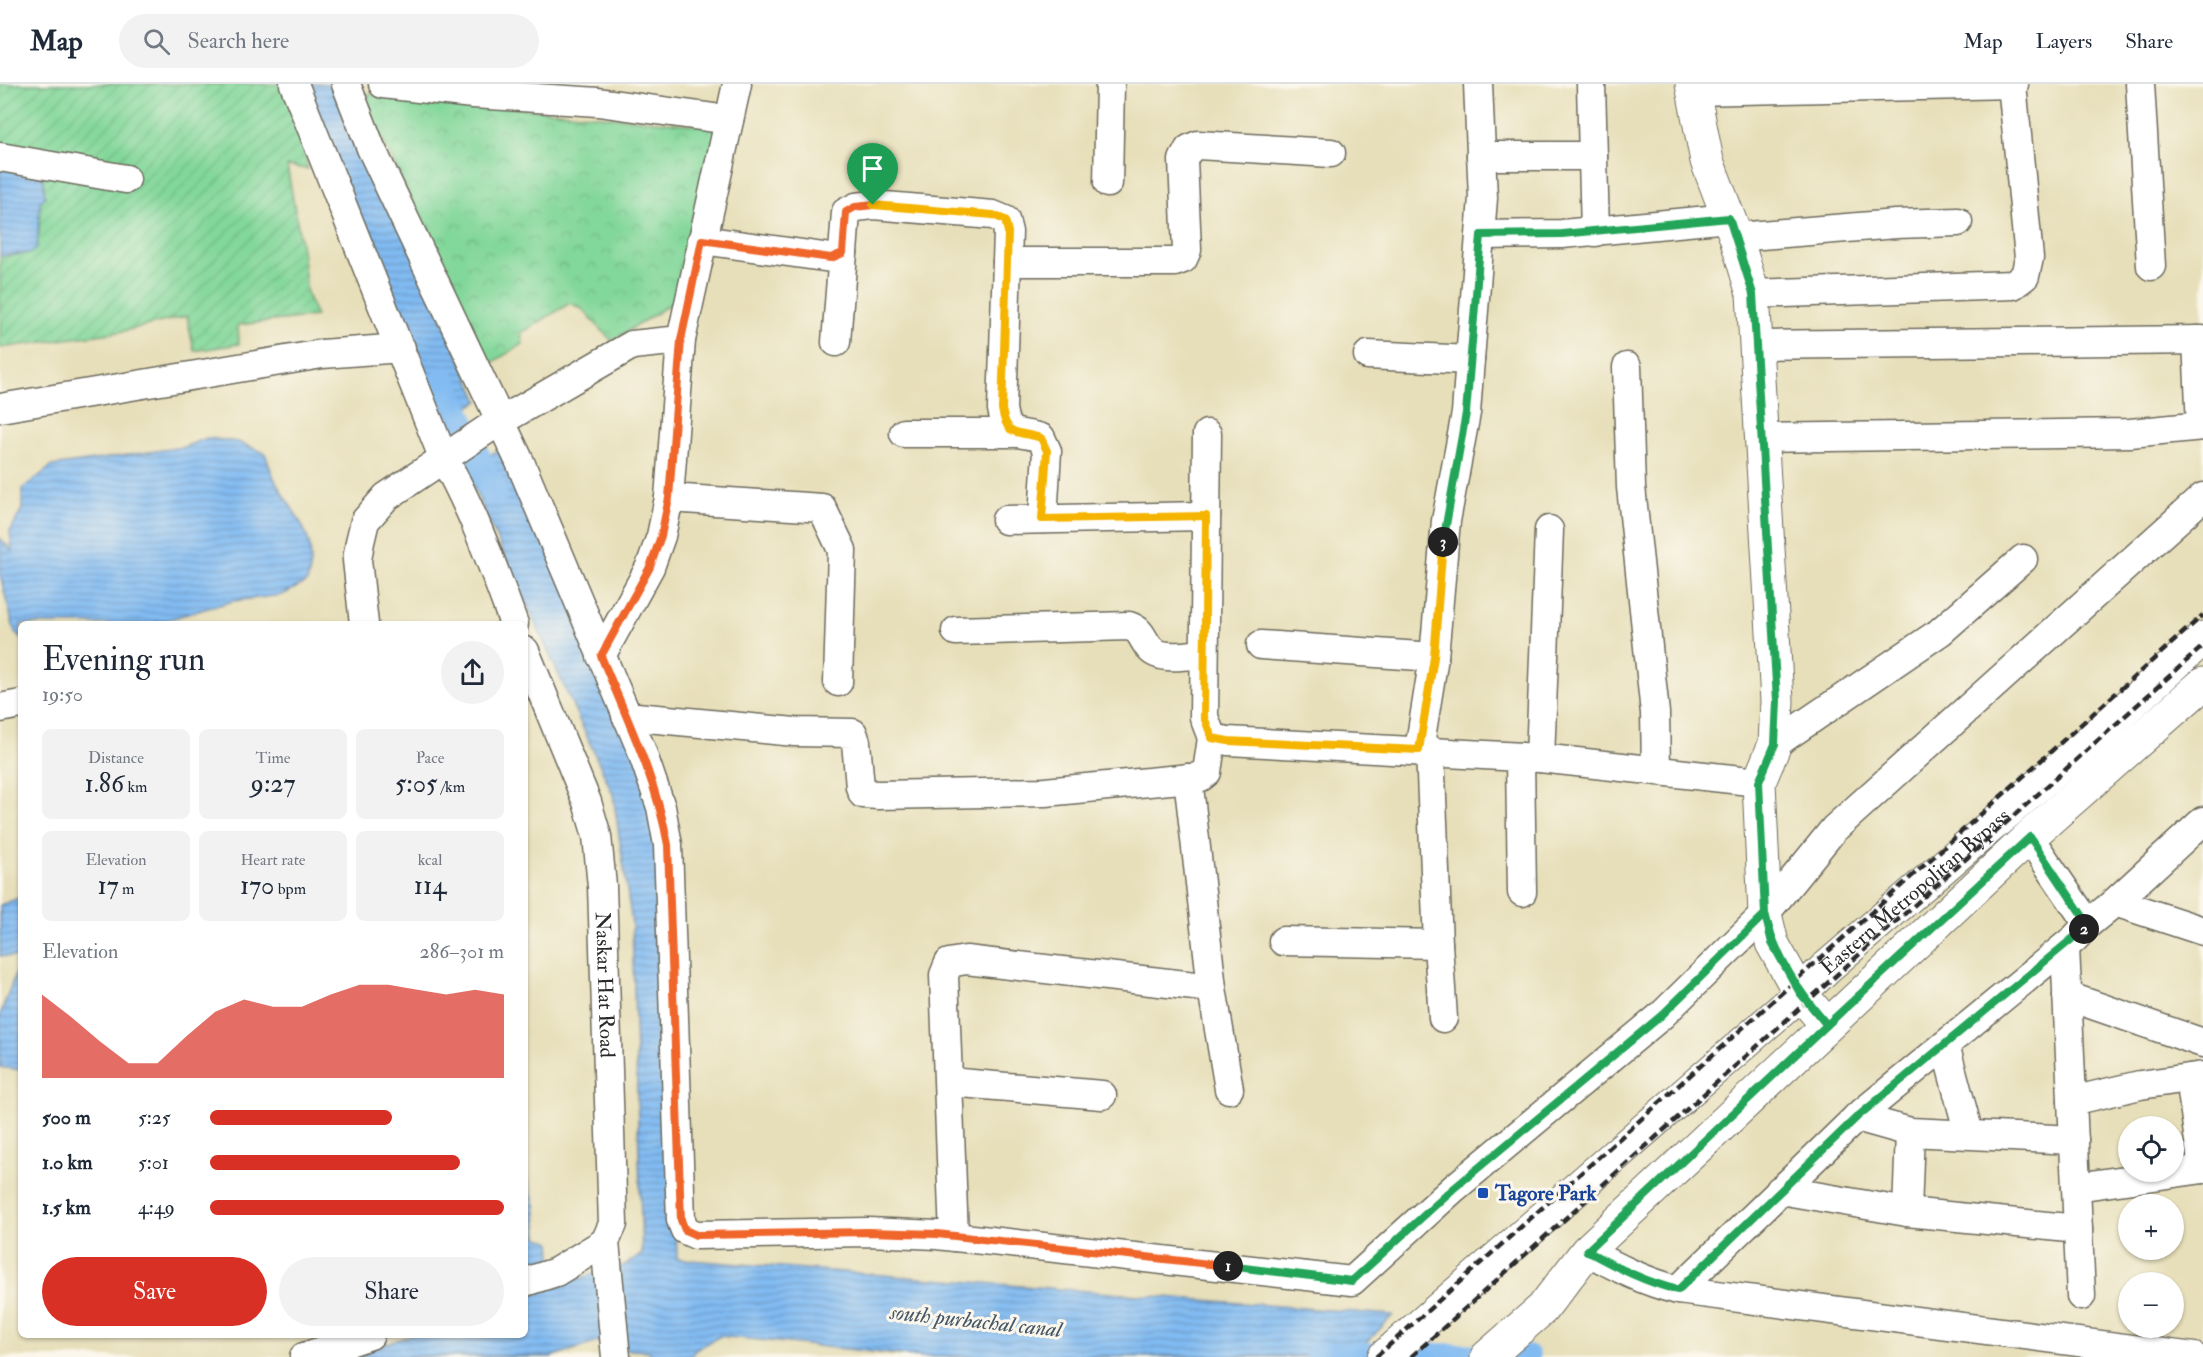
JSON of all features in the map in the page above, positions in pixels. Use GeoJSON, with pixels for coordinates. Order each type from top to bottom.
{"type":"FeatureCollection","features":[{"type":"Feature","properties":{"kind":"main road"},"geometry":{"type":"LineString","coordinates":[[1692,88],[1707,161],[1753,294],[1777,701],[1775,744],[1759,782],[1765,914],[1772,943],[1792,1000],[1827,1025]]}},
{"type":"Feature","properties":{"kind":"main road","name":"Eastern Metropolitan Bypass"},"geometry":{"type":"LineString","coordinates":[[1384,1357],[2093,738],[2203,638]]}},
{"type":"Feature","properties":{"kind":"main road"},"geometry":{"type":"LineString","coordinates":[[1487,1357],[1542,1308],[1587,1251],[1827,1025],[2030,837],[2203,684]]}},
{"type":"Feature","properties":{"kind":"street"},"geometry":{"type":"LineString","coordinates":[[294,84],[400,348],[449,453],[513,621]]}},
{"type":"Feature","properties":{"kind":"street"},"geometry":{"type":"LineString","coordinates":[[346,84],[371,148],[494,424],[520,462],[653,780],[662,807],[668,845],[681,1220],[685,1230],[696,1235],[868,1232],[954,1237],[1104,1251],[1352,1281],[1461,1182],[1662,1015],[1765,914],[1834,829],[2203,497]]}},
{"type":"Feature","properties":{"kind":"street"},"geometry":{"type":"LineString","coordinates":[[383,84],[473,94],[598,102],[729,120]]}},
{"type":"Feature","properties":{"kind":"street"},"geometry":{"type":"LineString","coordinates":[[601,656],[650,567],[661,536],[669,498],[681,340],[737,84]]}},
{"type":"Feature","properties":{"kind":"street"},"geometry":{"type":"LineString","coordinates":[[1108,183],[1110,84]]}},
{"type":"Feature","properties":{"kind":"street"},"geometry":{"type":"LineString","coordinates":[[1443,1018],[1425,750],[1443,541],[1466,413],[1481,235],[1478,84]]}},
{"type":"Feature","properties":{"kind":"street"},"geometry":{"type":"LineString","coordinates":[[1591,84],[1595,232]]}},
{"type":"Feature","properties":{"kind":"street"},"geometry":{"type":"LineString","coordinates":[[1692,88],[2013,84],[2029,258],[2025,276],[2013,285],[1753,294]]}},
{"type":"Feature","properties":{"kind":"street"},"geometry":{"type":"LineString","coordinates":[[2140,84],[2151,266]]}},
{"type":"Feature","properties":{"kind":"street"},"geometry":{"type":"LineString","coordinates":[[1007,262],[1175,262],[1184,259],[1187,250],[1183,160],[1189,149],[1198,145],[1331,153]]}},
{"type":"Feature","properties":{"kind":"street"},"geometry":{"type":"LineString","coordinates":[[1481,156],[1593,156]]}},
{"type":"Feature","properties":{"kind":"street"},"geometry":{"type":"LineString","coordinates":[[0,157],[126,179]]}},
{"type":"Feature","properties":{"kind":"street"},"geometry":{"type":"LineString","coordinates":[[837,342],[846,212],[855,207],[873,205],[993,215],[1005,220],[1008,232],[1002,409],[1004,424],[1013,433]]}},
{"type":"Feature","properties":{"kind":"street"},"geometry":{"type":"LineString","coordinates":[[1481,235],[1958,222]]}},
{"type":"Feature","properties":{"kind":"street"},"geometry":{"type":"LineString","coordinates":[[702,240],[831,258],[843,253]]}},
{"type":"Feature","properties":{"kind":"street"},"geometry":{"type":"LineString","coordinates":[[364,621],[357,560],[365,521],[386,497],[494,424],[632,345],[681,340]]}},
{"type":"Feature","properties":{"kind":"street"},"geometry":{"type":"LineString","coordinates":[[1757,345],[2200,340],[2202,426],[2130,433],[1761,438]]}},
{"type":"Feature","properties":{"kind":"street"},"geometry":{"type":"LineString","coordinates":[[0,408],[322,354],[400,348]]}},
{"type":"Feature","properties":{"kind":"street"},"geometry":{"type":"LineString","coordinates":[[1368,355],[1470,360]]}},
{"type":"Feature","properties":{"kind":"street"},"geometry":{"type":"LineString","coordinates":[[1627,367],[1631,487],[1655,713],[1656,770]]}},
{"type":"Feature","properties":{"kind":"street"},"geometry":{"type":"LineString","coordinates":[[904,433],[1013,433],[1041,438],[1047,451],[1042,519]]}},
{"type":"Feature","properties":{"kind":"street"},"geometry":{"type":"LineString","coordinates":[[626,716],[795,732],[853,733],[863,794],[1023,794],[1201,777],[1207,772],[1212,738],[1204,717],[1207,434]]}},
{"type":"Feature","properties":{"kind":"street"},"geometry":{"type":"LineString","coordinates":[[669,498],[822,508],[842,549],[838,682]]}},
{"type":"Feature","properties":{"kind":"street"},"geometry":{"type":"LineString","coordinates":[[1006,520],[1206,516]]}},
{"type":"Feature","properties":{"kind":"street"},"geometry":{"type":"LineString","coordinates":[[1522,892],[1530,757],[1549,530]]}},
{"type":"Feature","properties":{"kind":"street"},"geometry":{"type":"LineString","coordinates":[[1775,744],[1941,632],[2023,559]]}},
{"type":"Feature","properties":{"kind":"street"},"geometry":{"type":"LineString","coordinates":[[956,631],[1129,626],[1139,630],[1152,651],[1162,656],[1204,654]]}},
{"type":"Feature","properties":{"kind":"street"},"geometry":{"type":"LineString","coordinates":[[1261,645],[1434,657]]}},
{"type":"Feature","properties":{"kind":"street","name":"Naskar Hat Road"},"geometry":{"type":"LineString","coordinates":[[528,671],[533,704],[587,802],[598,846],[602,886],[613,1174],[613,1224],[605,1242],[614,1346]]}},
{"type":"Feature","properties":{"kind":"street"},"geometry":{"type":"LineString","coordinates":[[0,708],[18,705]]}},
{"type":"Feature","properties":{"kind":"street"},"geometry":{"type":"LineString","coordinates":[[1212,738],[1228,741],[1530,757],[1759,782]]}},
{"type":"Feature","properties":{"kind":"street"},"geometry":{"type":"LineString","coordinates":[[1188,778],[1212,988],[1229,1089]]}},
{"type":"Feature","properties":{"kind":"street"},"geometry":{"type":"LineString","coordinates":[[1666,1287],[1780,1190],[1857,1117],[2065,947],[2203,821]]}},
{"type":"Feature","properties":{"kind":"street"},"geometry":{"type":"LineString","coordinates":[[2030,837],[2088,924]]}},
{"type":"Feature","properties":{"kind":"street"},"geometry":{"type":"LineString","coordinates":[[2115,902],[2203,931]]}},
{"type":"Feature","properties":{"kind":"street"},"geometry":{"type":"LineString","coordinates":[[1283,941],[1438,944]]}},
{"type":"Feature","properties":{"kind":"street"},"geometry":{"type":"LineString","coordinates":[[2065,947],[2081,1296]]}},
{"type":"Feature","properties":{"kind":"street"},"geometry":{"type":"LineString","coordinates":[[954,1237],[944,975],[949,963],[966,960],[1212,988]]}},
{"type":"Feature","properties":{"kind":"street"},"geometry":{"type":"LineString","coordinates":[[2067,996],[2203,1043]]}},
{"type":"Feature","properties":{"kind":"street"},"geometry":{"type":"LineString","coordinates":[[1945,1045],[1969,1134]]}},
{"type":"Feature","properties":{"kind":"street"},"geometry":{"type":"LineString","coordinates":[[2072,1101],[2140,1085],[2196,1077],[2203,1169],[2076,1187]]}},
{"type":"Feature","properties":{"kind":"street"},"geometry":{"type":"LineString","coordinates":[[949,1082],[1102,1095]]}},
{"type":"Feature","properties":{"kind":"street"},"geometry":{"type":"LineString","coordinates":[[1857,1117],[1910,1132],[2074,1140]]}},
{"type":"Feature","properties":{"kind":"street"},"geometry":{"type":"LineString","coordinates":[[1907,1212],[1910,1132]]}},
{"type":"Feature","properties":{"kind":"street"},"geometry":{"type":"LineString","coordinates":[[1780,1190],[1907,1212],[2078,1229]]}},
{"type":"Feature","properties":{"kind":"street"},"geometry":{"type":"LineString","coordinates":[[528,1281],[556,1272],[605,1242]]}},
{"type":"Feature","properties":{"kind":"street"},"geometry":{"type":"LineString","coordinates":[[1587,1251],[1621,1270],[1666,1287],[2194,1357]]}},
{"type":"Feature","properties":{"kind":"street"},"geometry":{"type":"LineString","coordinates":[[304,1357],[361,1338]]}},
{"type":"Feature","properties":{"kind":"green space"},"geometry":{"type":"Polygon","coordinates":[[[0,84],[289,84],[308,169],[287,166],[302,249],[307,294],[316,316],[238,325],[239,344],[194,351],[187,316],[119,332],[0,348],[0,256],[18,255],[39,236],[40,202],[45,197],[0,162],[0,84]]]}},
{"type":"Feature","properties":{"kind":"green space"},"geometry":{"type":"Polygon","coordinates":[[[360,93],[718,127],[680,298],[612,341],[582,309],[570,303],[521,333],[523,344],[490,364],[360,93]]]}},
{"type":"Feature","properties":{"kind":"water"},"geometry":{"type":"Polygon","coordinates":[[[298,84],[336,84],[479,401],[444,422],[298,84]]]}},
{"type":"Feature","properties":{"kind":"water"},"geometry":{"type":"Polygon","coordinates":[[[0,162],[43,177],[45,197],[40,202],[37,248],[31,253],[0,256],[0,162]]]}},
{"type":"Feature","properties":{"kind":"water"},"geometry":{"type":"Polygon","coordinates":[[[207,438],[238,442],[265,453],[275,480],[308,539],[311,552],[307,582],[282,595],[233,601],[163,621],[18,621],[18,636],[15,633],[0,575],[0,538],[12,551],[10,532],[22,509],[22,489],[52,466],[184,447],[207,438]]]}},
{"type":"Feature","properties":{"kind":"water"},"geometry":{"type":"Polygon","coordinates":[[[499,449],[646,757],[664,841],[677,1259],[1393,1315],[1353,1357],[922,1357],[720,1336],[694,1351],[692,1357],[649,1357],[649,1351],[625,1350],[618,1269],[642,1254],[632,924],[613,794],[466,471],[499,449]]]}},
{"type":"Feature","properties":{"kind":"water"},"geometry":{"type":"Polygon","coordinates":[[[18,898],[18,957],[0,956],[0,905],[18,898]]]}},
{"type":"Feature","properties":{"kind":"water"},"geometry":{"type":"Polygon","coordinates":[[[18,967],[18,1070],[0,1067],[0,1015],[18,967]]]}},
{"type":"Feature","properties":{"kind":"water"},"geometry":{"type":"Polygon","coordinates":[[[528,1183],[535,1205],[538,1238],[551,1241],[553,1271],[535,1272],[530,1252],[528,1252],[528,1183]]]}},
{"type":"Feature","properties":{"kind":"water"},"geometry":{"type":"Polygon","coordinates":[[[603,1270],[607,1339],[551,1357],[347,1357],[403,1338],[528,1338],[528,1296],[603,1270]]]}},
{"type":"Feature","properties":{"kind":"waterway"},"geometry":{"type":"LineString","coordinates":[[444,381],[494,493]]}},
{"type":"Feature","properties":{"kind":"waterway","name":"south purbachal canal"},"geometry":{"type":"LineString","coordinates":[[1319,1355],[1527,1357]]}},
{"type":"Feature","properties":{"kind":"railway"},"geometry":{"type":"LineString","coordinates":[[1376,1357],[2203,615]]}},
{"type":"Feature","properties":{"kind":"railway"},"geometry":{"type":"LineString","coordinates":[[1411,1357],[2203,646]]}},
{"type":"Feature","properties":{"kind":"place","name":"Tagore Park"},"geometry":{"type":"Point","coordinates":[1483,1193]}},
{"type":"Feature","properties":{"kind":"route"},"geometry":{"type":"LineString","coordinates":[[873,205],[855,207],[846,212],[846,238],[843,253],[831,258],[702,240],[681,340],[669,498],[661,536],[650,567],[601,656],[653,780],[662,807],[668,845],[681,1220],[685,1230],[696,1235],[868,1232],[937,1234],[1104,1251],[1352,1281],[1497,1151],[1662,1015],[1765,914],[1772,943],[1800,993],[1827,1025],[1587,1251],[1621,1270],[1654,1284],[1678,1290],[1857,1117],[2074,939],[2088,924],[2030,837],[1827,1025],[1800,993],[1772,943],[1765,914],[1759,782],[1775,744],[1777,701],[1757,358],[1753,294],[1729,218],[1614,231],[1481,235],[1466,413],[1446,520],[1434,657],[1419,750],[1228,741],[1212,738],[1204,717],[1206,516],[1042,519],[1047,451],[1041,438],[1013,433],[1004,424],[1002,409],[1008,232],[1005,220],[993,215],[873,205]]}}]}
